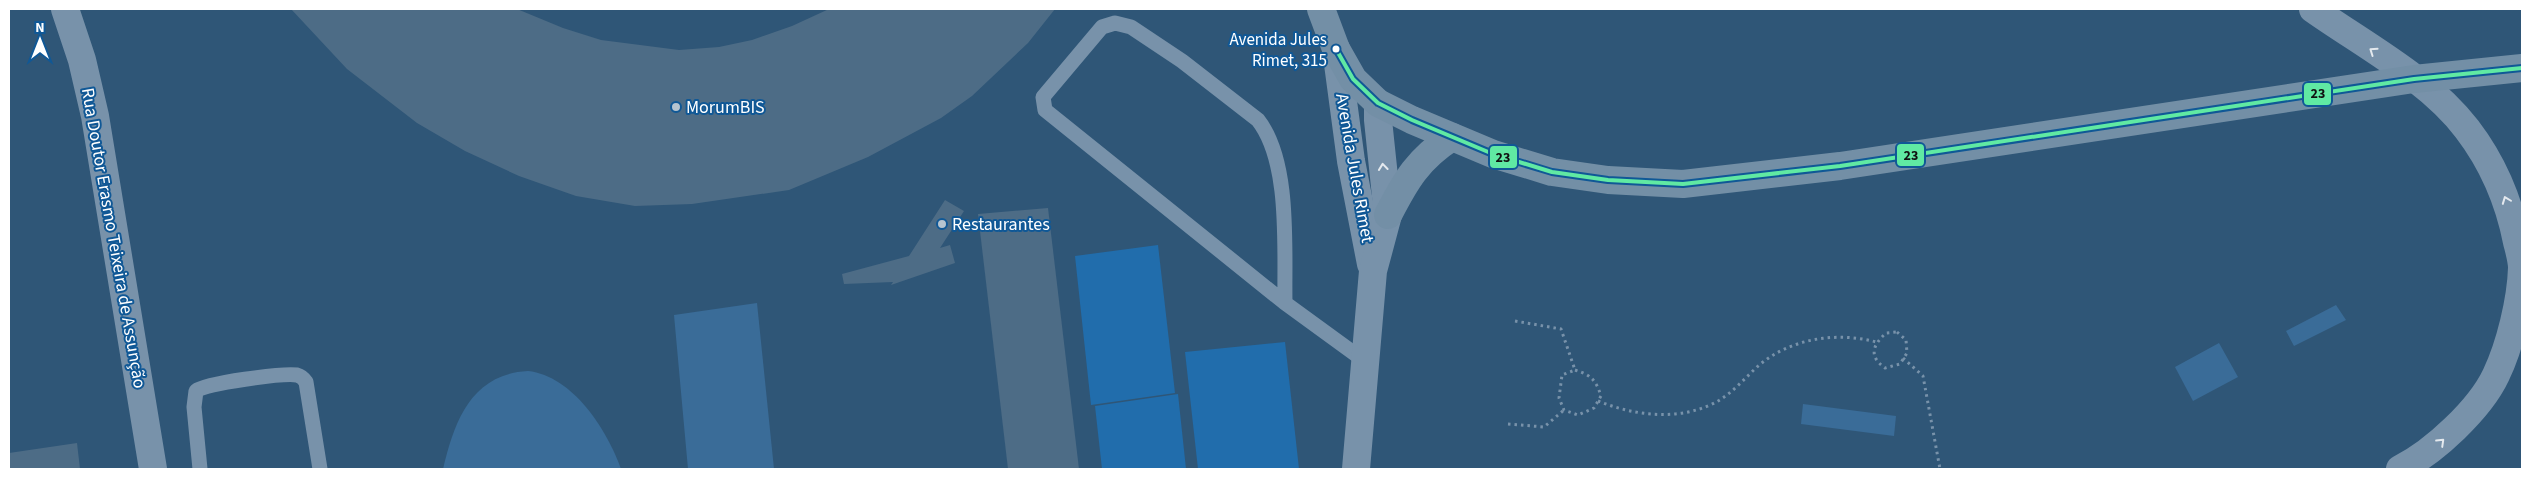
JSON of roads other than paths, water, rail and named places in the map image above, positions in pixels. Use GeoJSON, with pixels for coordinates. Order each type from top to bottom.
{"type":"FeatureCollection","features":[{"type":"Feature","properties":{"kind":"main road","name":"Avenida Jules Rimet"},"geometry":{"type":"LineString","coordinates":[[1321,9],[1336,49]]}},
{"type":"Feature","properties":{"kind":"main road"},"geometry":{"type":"LineString","coordinates":[[1336,49],[1354,79],[1378,103],[1493,154],[1552,172],[1608,180],[1683,184],[1840,166],[2414,79],[2522,68]]}},
{"type":"Feature","properties":{"kind":"main road"},"geometry":{"type":"LineString","coordinates":[[1388,215],[1406,180],[1419,164],[1430,151],[1452,137]]}},
{"type":"Feature","properties":{"kind":"street","name":"Rua Doutor Erasmo Teixeira de Assunção"},"geometry":{"type":"LineString","coordinates":[[65,9],[82,60],[95,116],[153,469]]}},
{"type":"Feature","properties":{"kind":"street"},"geometry":{"type":"LineString","coordinates":[[2313,9],[2440,98],[2468,130],[2494,170],[2512,216],[2522,267],[2512,326],[2496,376],[2466,417],[2410,469]]}},
{"type":"Feature","properties":{"kind":"street","name":"Avenida Jules Rimet"},"geometry":{"type":"LineString","coordinates":[[1336,49],[1351,161],[1373,271]]}},
{"type":"Feature","properties":{"kind":"street","name":"Avenida Jules Rimet"},"geometry":{"type":"LineString","coordinates":[[1356,469],[1373,271],[1388,215],[1378,120],[1378,103]]}},
{"type":"Feature","properties":{"kind":"lane"},"geometry":{"type":"LineString","coordinates":[[1285,303],[1280,171],[1274,148],[1266,131],[1258,120],[1182,61],[1131,27],[1115,23],[1102,27],[1043,98],[1045,110],[1285,303],[1366,362]]}},
{"type":"Feature","properties":{"kind":"lane"},"geometry":{"type":"LineString","coordinates":[[200,469],[194,406],[196,392],[203,387],[251,379],[293,376],[303,378],[306,382],[320,469]]}},
{"type":"Feature","properties":{"kind":"place","name":"Avenida Jules Rimet, 315"},"geometry":{"type":"Point","coordinates":[1336,49]}},
{"type":"Feature","properties":{"kind":"place","name":"MorumBIS"},"geometry":{"type":"Point","coordinates":[676,107]}},
{"type":"Feature","properties":{"kind":"place","name":"Restaurantes"},"geometry":{"type":"Point","coordinates":[942,224]}}]}
